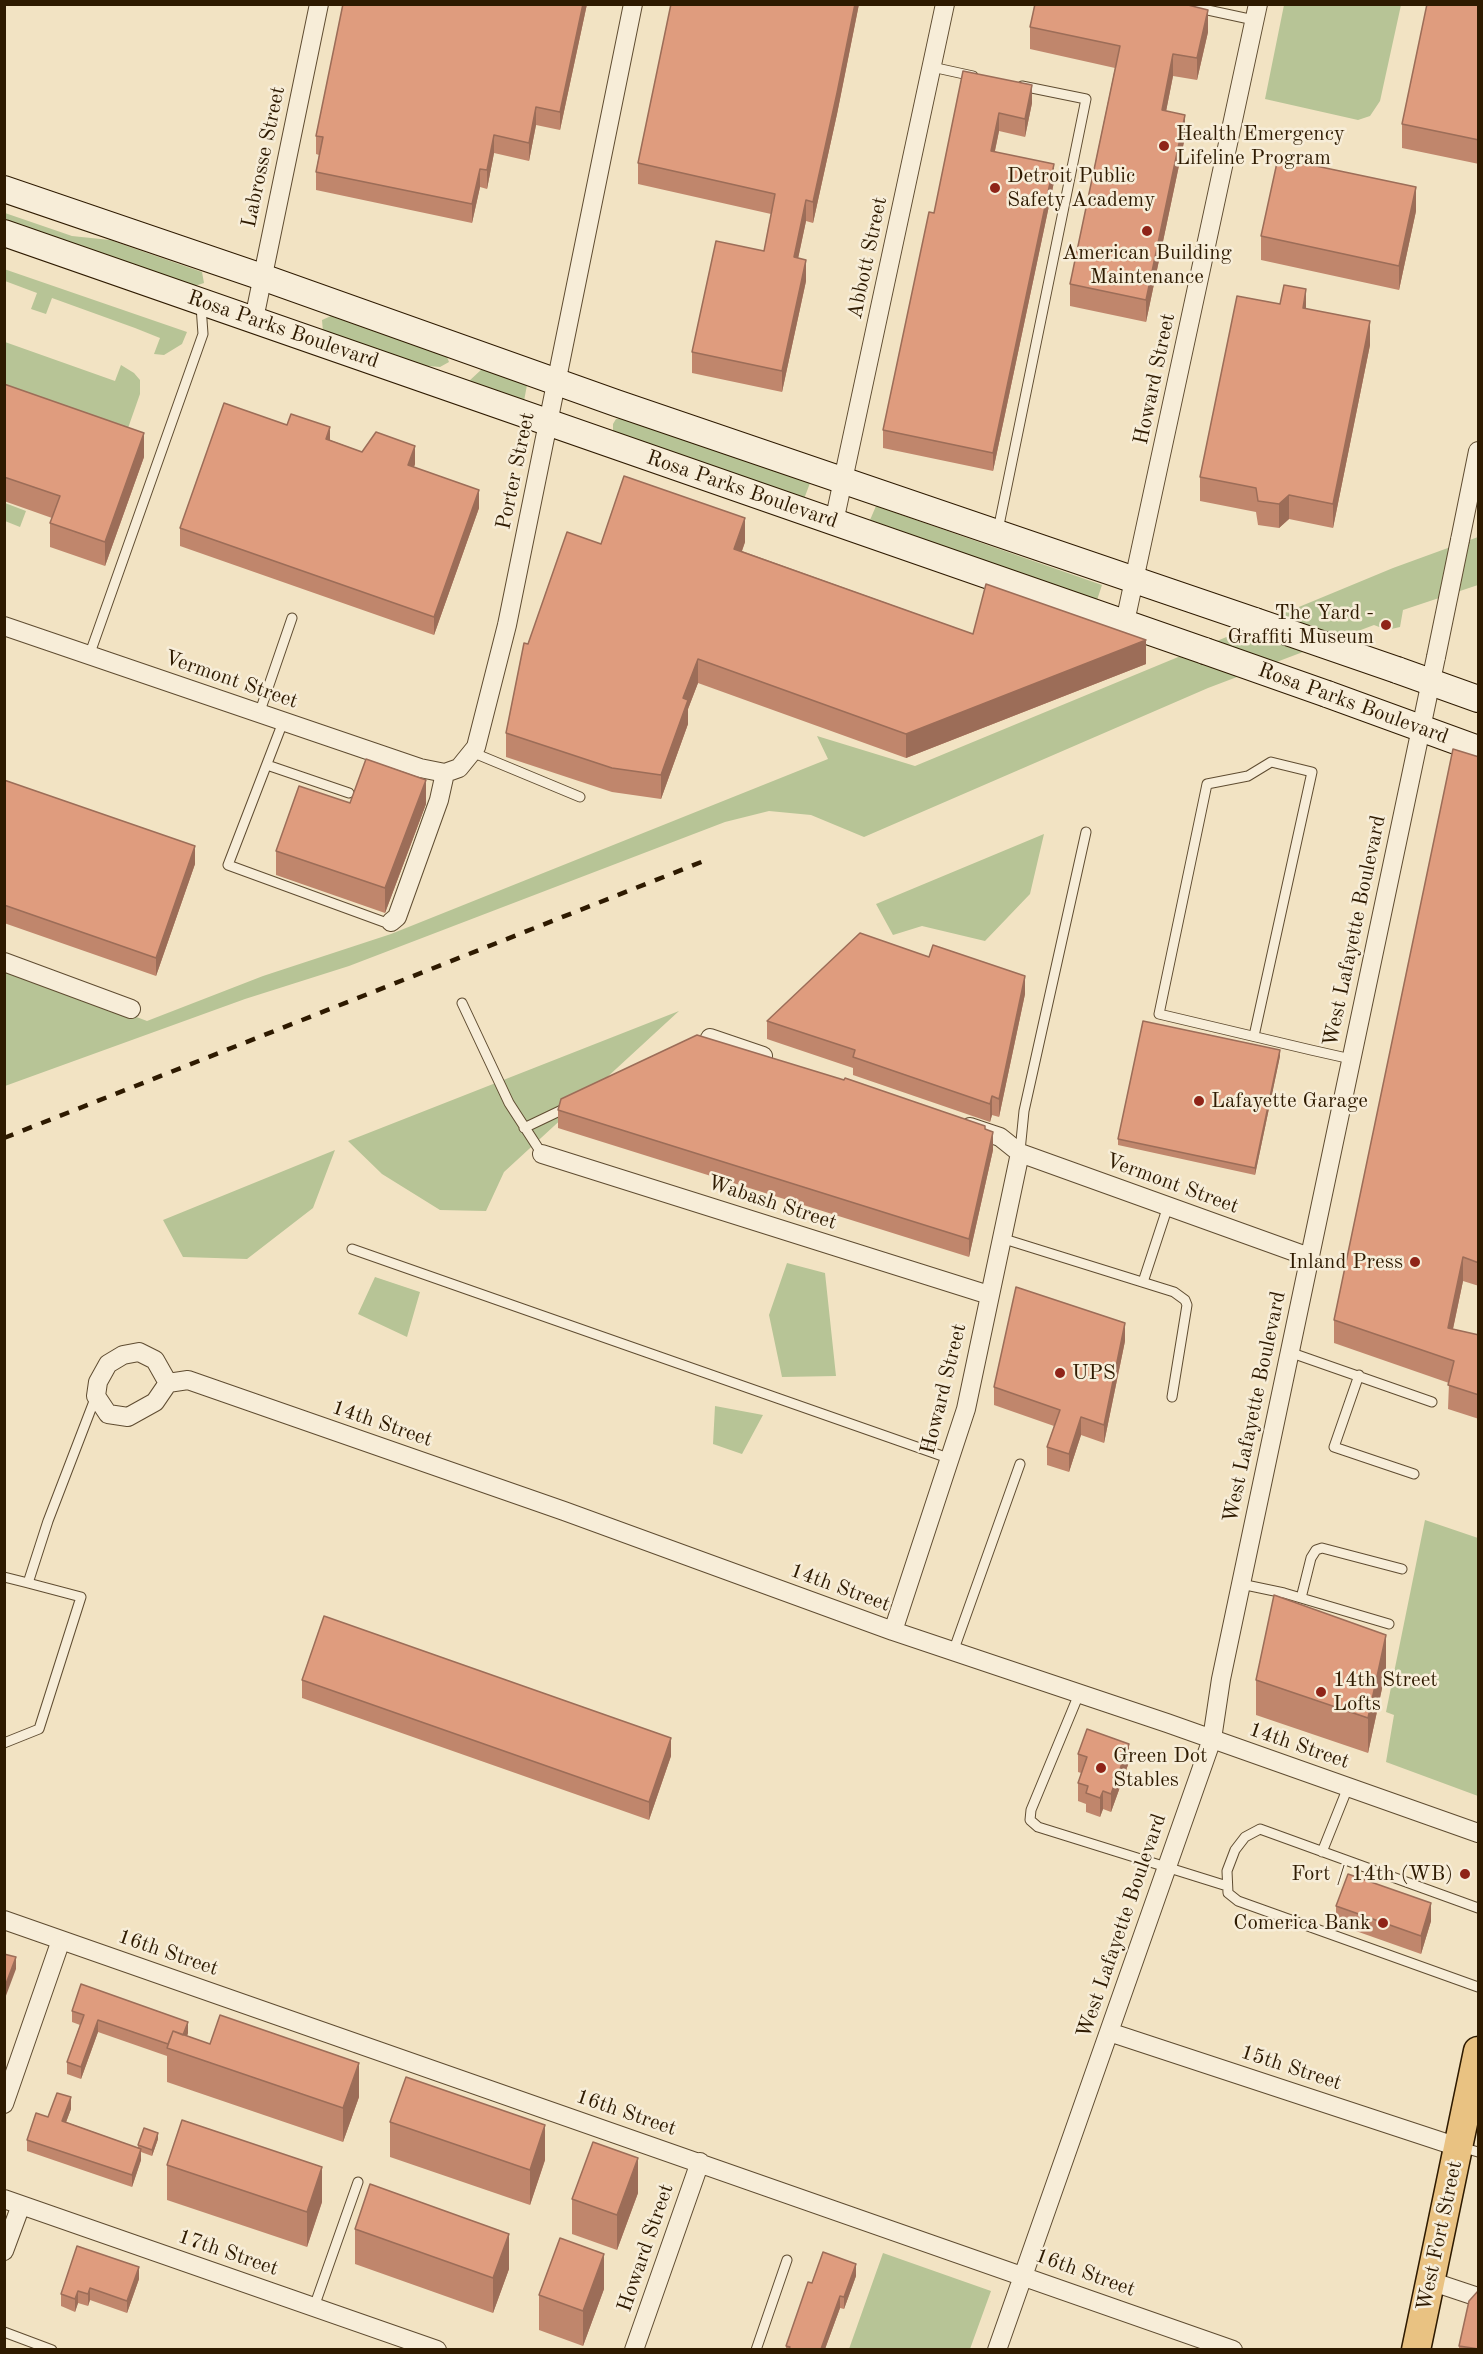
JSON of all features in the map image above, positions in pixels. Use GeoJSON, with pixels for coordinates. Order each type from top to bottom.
{"type":"FeatureCollection","features":[{"type":"Feature","properties":{"kind":"main road","name":"Rosa Parks Boulevard"},"geometry":{"type":"LineString","coordinates":[[4,189],[214,260],[616,404],[998,532],[1479,699]]}},
{"type":"Feature","properties":{"kind":"main road","name":"Rosa Parks Boulevard"},"geometry":{"type":"LineString","coordinates":[[4,233],[1125,622],[1479,749]]}},
{"type":"Feature","properties":{"kind":"main road"},"geometry":{"type":"LineString","coordinates":[[201,301],[213,285],[217,273],[214,260]]}},
{"type":"Feature","properties":{"kind":"main road"},"geometry":{"type":"LineString","coordinates":[[304,337],[300,323],[301,315],[315,296]]}},
{"type":"Feature","properties":{"kind":"main road"},"geometry":{"type":"LineString","coordinates":[[424,380],[449,376],[465,364],[472,352]]}},
{"type":"Feature","properties":{"kind":"main road"},"geometry":{"type":"LineString","coordinates":[[607,443],[601,435],[601,424],[616,404]]}},
{"type":"Feature","properties":{"kind":"main road","name":"West Fort Street"},"geometry":{"type":"LineString","coordinates":[[1416,2349],[1430,2281],[1468,2149],[1479,2051]]}},
{"type":"Feature","properties":{"kind":"street","name":"Labrosse Street"},"geometry":{"type":"LineString","coordinates":[[254,319],[319,4]]}},
{"type":"Feature","properties":{"kind":"street","name":"Porter Street"},"geometry":{"type":"LineString","coordinates":[[474,753],[502,646],[633,4]]}},
{"type":"Feature","properties":{"kind":"street","name":"Abbott Street"},"geometry":{"type":"LineString","coordinates":[[834,522],[945,4]]}},
{"type":"Feature","properties":{"kind":"street","name":"Howard Street"},"geometry":{"type":"LineString","coordinates":[[1125,622],[1136,580],[1256,12]]}},
{"type":"Feature","properties":{"kind":"street","name":"West Lafayette Boulevard"},"geometry":{"type":"LineString","coordinates":[[998,2349],[1212,1739],[1241,1584],[1289,1352],[1479,451]]}},
{"type":"Feature","properties":{"kind":"street","name":"Vermont Street"},"geometry":{"type":"LineString","coordinates":[[4,626],[420,768],[445,773]]}},
{"type":"Feature","properties":{"kind":"street"},"geometry":{"type":"LineString","coordinates":[[391,922],[396,917],[439,800],[445,773],[459,768],[474,753]]}},
{"type":"Feature","properties":{"kind":"street"},"geometry":{"type":"LineString","coordinates":[[4,962],[131,1009]]}},
{"type":"Feature","properties":{"kind":"street"},"geometry":{"type":"LineString","coordinates":[[705,1041],[777,1061]]}},
{"type":"Feature","properties":{"kind":"street","name":"Vermont Street"},"geometry":{"type":"LineString","coordinates":[[955,1122],[1000,1137],[1020,1153],[1309,1257]]}},
{"type":"Feature","properties":{"kind":"street","name":"Howard Street"},"geometry":{"type":"LineString","coordinates":[[893,1631],[966,1409],[1020,1153]]}},
{"type":"Feature","properties":{"kind":"street","name":"Wabash Street"},"geometry":{"type":"LineString","coordinates":[[542,1154],[989,1295]]}},
{"type":"Feature","properties":{"kind":"street"},"geometry":{"type":"LineString","coordinates":[[139,1352],[155,1360],[168,1383],[154,1401],[128,1417],[108,1414],[96,1396],[98,1382],[108,1364],[123,1355],[139,1352]]}},
{"type":"Feature","properties":{"kind":"street","name":"14th Street"},"geometry":{"type":"LineString","coordinates":[[168,1383],[188,1380],[564,1511],[893,1631],[1212,1739],[1479,1833]]}},
{"type":"Feature","properties":{"kind":"street","name":"16th Street"},"geometry":{"type":"LineString","coordinates":[[4,1920],[1233,2349]]}},
{"type":"Feature","properties":{"kind":"street"},"geometry":{"type":"LineString","coordinates":[[4,2104],[11,2062],[61,1940]]}},
{"type":"Feature","properties":{"kind":"street","name":"15th Street"},"geometry":{"type":"LineString","coordinates":[[1109,2032],[1468,2149]]}},
{"type":"Feature","properties":{"kind":"street","name":"Howard Street"},"geometry":{"type":"LineString","coordinates":[[634,2349],[700,2162]]}},
{"type":"Feature","properties":{"kind":"street"},"geometry":{"type":"LineString","coordinates":[[4,2251],[13,2202]]}},
{"type":"Feature","properties":{"kind":"street","name":"17th Street"},"geometry":{"type":"LineString","coordinates":[[13,2202],[437,2349]]}},
{"type":"Feature","properties":{"kind":"street"},"geometry":{"type":"LineString","coordinates":[[1430,2281],[1479,2297]]}},
{"type":"Feature","properties":{"kind":"lane"},"geometry":{"type":"LineString","coordinates":[[1180,4],[1256,12]]}},
{"type":"Feature","properties":{"kind":"lane"},"geometry":{"type":"LineString","coordinates":[[932,68],[987,79]]}},
{"type":"Feature","properties":{"kind":"lane"},"geometry":{"type":"LineString","coordinates":[[998,532],[1086,99],[1009,83]]}},
{"type":"Feature","properties":{"kind":"lane"},"geometry":{"type":"LineString","coordinates":[[89,656],[203,334],[201,301]]}},
{"type":"Feature","properties":{"kind":"lane"},"geometry":{"type":"LineString","coordinates":[[259,714],[291,618]]}},
{"type":"Feature","properties":{"kind":"lane"},"geometry":{"type":"LineString","coordinates":[[284,722],[228,865],[384,922],[391,922]]}},
{"type":"Feature","properties":{"kind":"lane"},"geometry":{"type":"LineString","coordinates":[[474,753],[580,797]]}},
{"type":"Feature","properties":{"kind":"lane"},"geometry":{"type":"LineString","coordinates":[[1254,1036],[1312,772],[1271,762],[1248,776],[1207,784],[1159,1014],[1351,1059]]}},
{"type":"Feature","properties":{"kind":"lane"},"geometry":{"type":"LineString","coordinates":[[267,765],[350,793]]}},
{"type":"Feature","properties":{"kind":"lane"},"geometry":{"type":"LineString","coordinates":[[1020,1153],[1019,1134],[1086,832]]}},
{"type":"Feature","properties":{"kind":"lane"},"geometry":{"type":"LineString","coordinates":[[462,1003],[491,1069],[542,1154]]}},
{"type":"Feature","properties":{"kind":"lane"},"geometry":{"type":"LineString","coordinates":[[525,1128],[576,1103]]}},
{"type":"Feature","properties":{"kind":"lane"},"geometry":{"type":"LineString","coordinates":[[1143,1282],[1168,1206]]}},
{"type":"Feature","properties":{"kind":"lane"},"geometry":{"type":"LineString","coordinates":[[1001,1238],[1174,1292],[1185,1300],[1187,1305],[1172,1397]]}},
{"type":"Feature","properties":{"kind":"lane"},"geometry":{"type":"LineString","coordinates":[[352,1249],[951,1459]]}},
{"type":"Feature","properties":{"kind":"lane"},"geometry":{"type":"LineString","coordinates":[[1289,1352],[1432,1402]]}},
{"type":"Feature","properties":{"kind":"lane"},"geometry":{"type":"LineString","coordinates":[[1359,1375],[1334,1447],[1414,1474]]}},
{"type":"Feature","properties":{"kind":"lane"},"geometry":{"type":"LineString","coordinates":[[28,1583],[48,1521],[96,1396]]}},
{"type":"Feature","properties":{"kind":"lane"},"geometry":{"type":"LineString","coordinates":[[953,1652],[1020,1464]]}},
{"type":"Feature","properties":{"kind":"lane"},"geometry":{"type":"LineString","coordinates":[[1301,1598],[1311,1558],[1316,1550],[1322,1548],[1402,1569]]}},
{"type":"Feature","properties":{"kind":"lane"},"geometry":{"type":"LineString","coordinates":[[4,1577],[81,1597],[39,1729],[4,1743]]}},
{"type":"Feature","properties":{"kind":"lane"},"geometry":{"type":"LineString","coordinates":[[1241,1584],[1301,1598],[1389,1624]]}},
{"type":"Feature","properties":{"kind":"lane"},"geometry":{"type":"LineString","coordinates":[[1080,1694],[1031,1810],[1030,1820],[1038,1827],[1227,1886]]}},
{"type":"Feature","properties":{"kind":"lane"},"geometry":{"type":"LineString","coordinates":[[1322,1852],[1348,1787]]}},
{"type":"Feature","properties":{"kind":"lane"},"geometry":{"type":"LineString","coordinates":[[1479,1908],[1260,1830],[1245,1837],[1235,1850],[1227,1871],[1228,1893],[1238,1901],[1479,1987]]}},
{"type":"Feature","properties":{"kind":"lane"},"geometry":{"type":"LineString","coordinates":[[314,2307],[358,2182]]}},
{"type":"Feature","properties":{"kind":"lane"},"geometry":{"type":"LineString","coordinates":[[756,2349],[787,2260]]}},
{"type":"Feature","properties":{"kind":"lane"},"geometry":{"type":"LineString","coordinates":[[4,2332],[52,2349]]}},
{"type":"Feature","properties":{"kind":"green space"},"geometry":{"type":"Polygon","coordinates":[[[1284,5],[1401,5],[1380,101],[1370,116],[1358,120],[1265,99],[1284,5]]]}},
{"type":"Feature","properties":{"kind":"green space"},"geometry":{"type":"Polygon","coordinates":[[[5,213],[72,236],[110,240],[202,272],[204,283],[192,287],[5,221],[5,213]]]}},
{"type":"Feature","properties":{"kind":"green space"},"geometry":{"type":"Polygon","coordinates":[[[4,269],[187,332],[182,344],[164,355],[154,354],[160,338],[135,328],[52,298],[46,314],[31,309],[37,293],[5,281],[4,269]]]}},
{"type":"Feature","properties":{"kind":"green space"},"geometry":{"type":"Polygon","coordinates":[[[331,316],[447,357],[449,362],[440,367],[417,365],[323,332],[322,320],[331,316]]]}},
{"type":"Feature","properties":{"kind":"green space"},"geometry":{"type":"Polygon","coordinates":[[[5,342],[115,381],[121,365],[134,373],[140,380],[140,394],[121,448],[5,407],[5,342]]]}},
{"type":"Feature","properties":{"kind":"green space"},"geometry":{"type":"Polygon","coordinates":[[[482,369],[527,385],[524,401],[468,382],[482,369]]]}},
{"type":"Feature","properties":{"kind":"green space"},"geometry":{"type":"Polygon","coordinates":[[[623,418],[810,483],[804,499],[617,434],[613,431],[613,424],[616,419],[623,418]]]}},
{"type":"Feature","properties":{"kind":"green space"},"geometry":{"type":"Polygon","coordinates":[[[5,503],[26,511],[20,527],[5,521],[5,503]]]}},
{"type":"Feature","properties":{"kind":"green space"},"geometry":{"type":"Polygon","coordinates":[[[876,506],[1102,585],[1097,600],[870,520],[876,506]]]}},
{"type":"Feature","properties":{"kind":"green space"},"geometry":{"type":"Polygon","coordinates":[[[1478,537],[1478,585],[1403,610],[1400,627],[1387,630],[1374,625],[1208,688],[864,837],[811,815],[769,811],[725,822],[349,966],[245,999],[5,1086],[5,967],[147,1021],[263,976],[391,934],[828,759],[817,736],[915,766],[1393,568],[1478,537]]]}},
{"type":"Feature","properties":{"kind":"green space"},"geometry":{"type":"Polygon","coordinates":[[[1044,834],[1030,894],[985,941],[922,926],[893,935],[876,904],[1044,834]]]}},
{"type":"Feature","properties":{"kind":"green space"},"geometry":{"type":"Polygon","coordinates":[[[679,1011],[504,1172],[486,1211],[440,1210],[382,1174],[348,1141],[679,1011]]]}},
{"type":"Feature","properties":{"kind":"green space"},"geometry":{"type":"Polygon","coordinates":[[[335,1150],[313,1208],[247,1259],[183,1257],[163,1220],[335,1150]]]}},
{"type":"Feature","properties":{"kind":"green space"},"geometry":{"type":"Polygon","coordinates":[[[787,1263],[825,1273],[836,1376],[782,1377],[769,1315],[787,1263]]]}},
{"type":"Feature","properties":{"kind":"green space"},"geometry":{"type":"Polygon","coordinates":[[[375,1277],[420,1292],[407,1337],[358,1314],[375,1277]]]}},
{"type":"Feature","properties":{"kind":"green space"},"geometry":{"type":"Polygon","coordinates":[[[715,1406],[763,1415],[742,1454],[713,1444],[715,1406]]]}},
{"type":"Feature","properties":{"kind":"green space"},"geometry":{"type":"Polygon","coordinates":[[[1425,1520],[1478,1538],[1478,1796],[1386,1762],[1394,1715],[1386,1712],[1425,1520]]]}},
{"type":"Feature","properties":{"kind":"green space"},"geometry":{"type":"Polygon","coordinates":[[[883,2253],[991,2291],[970,2349],[849,2349],[883,2253]]]}},
{"type":"Feature","properties":{"kind":"building"},"geometry":{"type":"Polygon","coordinates":[[[343,4],[583,4],[560,112],[536,107],[529,143],[494,135],[487,170],[480,169],[472,204],[316,172],[323,137],[316,136],[343,4]]]}},
{"type":"Feature","properties":{"kind":"building"},"geometry":{"type":"Polygon","coordinates":[[[671,4],[855,4],[813,202],[806,200],[794,257],[806,260],[782,371],[692,352],[716,241],[764,251],[775,194],[638,163],[671,4]]]}},
{"type":"Feature","properties":{"kind":"building"},"geometry":{"type":"Polygon","coordinates":[[[1035,4],[1184,4],[1208,10],[1197,58],[1173,54],[1162,110],[1185,115],[1146,300],[1070,284],[1120,46],[1030,27],[1035,4]]]}},
{"type":"Feature","properties":{"kind":"building"},"geometry":{"type":"Polygon","coordinates":[[[1427,4],[1479,4],[1479,140],[1402,124],[1427,4]]]}},
{"type":"Feature","properties":{"kind":"building"},"geometry":{"type":"Polygon","coordinates":[[[963,71],[1032,85],[1025,119],[999,113],[991,151],[1054,164],[993,453],[883,430],[929,212],[934,213],[963,71]]]}},
{"type":"Feature","properties":{"kind":"building"},"geometry":{"type":"Polygon","coordinates":[[[1278,158],[1416,187],[1399,266],[1261,236],[1278,158]]]}},
{"type":"Feature","properties":{"kind":"building"},"geometry":{"type":"Polygon","coordinates":[[[1284,285],[1306,289],[1303,308],[1370,321],[1333,504],[1289,495],[1279,504],[1258,501],[1256,488],[1200,477],[1237,296],[1280,304],[1284,285]]]}},
{"type":"Feature","properties":{"kind":"building"},"geometry":{"type":"Polygon","coordinates":[[[4,384],[144,433],[105,542],[50,523],[60,496],[4,477],[4,384]]]}},
{"type":"Feature","properties":{"kind":"building"},"geometry":{"type":"Polygon","coordinates":[[[224,403],[287,425],[291,414],[330,427],[326,439],[362,452],[376,432],[415,446],[408,465],[479,490],[434,617],[180,528],[224,403]]]}},
{"type":"Feature","properties":{"kind":"building"},"geometry":{"type":"Polygon","coordinates":[[[624,476],[745,518],[734,549],[973,634],[986,584],[1146,640],[906,734],[698,659],[683,698],[688,700],[661,775],[612,768],[506,733],[524,643],[528,644],[567,532],[601,544],[624,476]]]}},
{"type":"Feature","properties":{"kind":"building"},"geometry":{"type":"Polygon","coordinates":[[[1453,749],[1479,757],[1479,1263],[1463,1257],[1448,1328],[1479,1335],[1479,1395],[1448,1385],[1454,1361],[1334,1320],[1453,749]]]}},
{"type":"Feature","properties":{"kind":"building"},"geometry":{"type":"Polygon","coordinates":[[[366,759],[426,780],[385,888],[276,851],[299,786],[350,803],[366,759]]]}},
{"type":"Feature","properties":{"kind":"building"},"geometry":{"type":"Polygon","coordinates":[[[4,780],[195,846],[156,958],[4,905],[4,780]]]}},
{"type":"Feature","properties":{"kind":"building"},"geometry":{"type":"Polygon","coordinates":[[[860,933],[929,957],[933,945],[1025,976],[999,1099],[992,1096],[990,1104],[853,1057],[855,1050],[767,1021],[860,933]]]}},
{"type":"Feature","properties":{"kind":"building","name":"Lafayette Garage"},"geometry":{"type":"Polygon","coordinates":[[[1143,1021],[1280,1050],[1255,1168],[1118,1139],[1143,1021]]]}},
{"type":"Feature","properties":{"kind":"building"},"geometry":{"type":"Polygon","coordinates":[[[697,1035],[844,1080],[845,1078],[985,1126],[985,1129],[993,1132],[969,1239],[558,1110],[561,1099],[697,1035]]]}},
{"type":"Feature","properties":{"kind":"building","name":"UPS"},"geometry":{"type":"Polygon","coordinates":[[[1016,1287],[1125,1323],[1104,1425],[1081,1417],[1069,1454],[1047,1447],[1060,1410],[994,1387],[1016,1287]]]}},
{"type":"Feature","properties":{"kind":"building"},"geometry":{"type":"Polygon","coordinates":[[[1274,1595],[1386,1635],[1368,1718],[1256,1680],[1274,1595]]]}},
{"type":"Feature","properties":{"kind":"building"},"geometry":{"type":"Polygon","coordinates":[[[324,1616],[671,1738],[649,1802],[302,1680],[324,1616]]]}},
{"type":"Feature","properties":{"kind":"building"},"geometry":{"type":"Polygon","coordinates":[[[1087,1729],[1129,1744],[1111,1794],[1103,1791],[1100,1798],[1086,1793],[1088,1786],[1078,1783],[1087,1757],[1078,1754],[1087,1729]]]}},
{"type":"Feature","properties":{"kind":"building"},"geometry":{"type":"Polygon","coordinates":[[[1348,1874],[1431,1903],[1421,1936],[1336,1906],[1348,1874]]]}},
{"type":"Feature","properties":{"kind":"building"},"geometry":{"type":"Polygon","coordinates":[[[4,1954],[16,1957],[4,1989],[4,1954]]]}},
{"type":"Feature","properties":{"kind":"building"},"geometry":{"type":"Polygon","coordinates":[[[81,1984],[188,2022],[183,2035],[173,2031],[168,2044],[98,2020],[81,2067],[67,2062],[84,2015],[72,2011],[81,1984]]]}},
{"type":"Feature","properties":{"kind":"building"},"geometry":{"type":"Polygon","coordinates":[[[220,2015],[359,2063],[343,2108],[167,2048],[173,2031],[210,2044],[220,2015]]]}},
{"type":"Feature","properties":{"kind":"building"},"geometry":{"type":"Polygon","coordinates":[[[406,2077],[545,2125],[530,2170],[390,2122],[406,2077]]]}},
{"type":"Feature","properties":{"kind":"building"},"geometry":{"type":"Polygon","coordinates":[[[57,2093],[71,2097],[62,2121],[141,2149],[132,2175],[27,2140],[36,2113],[48,2117],[57,2093]]]}},
{"type":"Feature","properties":{"kind":"building"},"geometry":{"type":"Polygon","coordinates":[[[182,2120],[322,2167],[307,2212],[167,2165],[182,2120]]]}},
{"type":"Feature","properties":{"kind":"building"},"geometry":{"type":"Polygon","coordinates":[[[144,2128],[158,2133],[152,2150],[138,2145],[144,2128]]]}},
{"type":"Feature","properties":{"kind":"building"},"geometry":{"type":"Polygon","coordinates":[[[593,2142],[638,2158],[617,2215],[572,2199],[593,2142]]]}},
{"type":"Feature","properties":{"kind":"building"},"geometry":{"type":"Polygon","coordinates":[[[370,2184],[509,2234],[493,2278],[355,2229],[370,2184]]]}},
{"type":"Feature","properties":{"kind":"building"},"geometry":{"type":"Polygon","coordinates":[[[560,2238],[604,2254],[583,2311],[539,2295],[560,2238]]]}},
{"type":"Feature","properties":{"kind":"building"},"geometry":{"type":"Polygon","coordinates":[[[77,2246],[139,2267],[127,2301],[90,2288],[88,2294],[78,2291],[75,2299],[61,2294],[77,2246]]]}},
{"type":"Feature","properties":{"kind":"building"},"geometry":{"type":"Polygon","coordinates":[[[823,2252],[856,2264],[844,2297],[840,2296],[821,2349],[789,2349],[790,2347],[786,2346],[808,2282],[812,2283],[823,2252]]]}},
{"type":"Feature","properties":{"kind":"building"},"geometry":{"type":"Polygon","coordinates":[[[1478,2291],[1479,2349],[1459,2346],[1469,2301],[1478,2291]]]}},
{"type":"Feature","properties":{"kind":"railway"},"geometry":{"type":"LineString","coordinates":[[4,1138],[709,859]]}},
{"type":"Feature","properties":{"kind":"place","name":"Health Emergency Lifeline Program"},"geometry":{"type":"Point","coordinates":[1164,146]}},
{"type":"Feature","properties":{"kind":"place","name":"Detroit Public Safety Academy"},"geometry":{"type":"Point","coordinates":[995,188]}},
{"type":"Feature","properties":{"kind":"place","name":"American Building Maintenance"},"geometry":{"type":"Point","coordinates":[1147,231]}},
{"type":"Feature","properties":{"kind":"place","name":"The Yard - Graffiti Museum"},"geometry":{"type":"Point","coordinates":[1386,625]}},
{"type":"Feature","properties":{"kind":"place","name":"Lafayette Garage"},"geometry":{"type":"Point","coordinates":[1199,1101]}},
{"type":"Feature","properties":{"kind":"place","name":"Inland Press"},"geometry":{"type":"Point","coordinates":[1415,1262]}},
{"type":"Feature","properties":{"kind":"place","name":"UPS"},"geometry":{"type":"Point","coordinates":[1060,1373]}},
{"type":"Feature","properties":{"kind":"place","name":"14th Street Lofts"},"geometry":{"type":"Point","coordinates":[1321,1692]}},
{"type":"Feature","properties":{"kind":"place","name":"Green Dot Stables"},"geometry":{"type":"Point","coordinates":[1101,1768]}},
{"type":"Feature","properties":{"kind":"place","name":"Fort / 14th (WB)"},"geometry":{"type":"Point","coordinates":[1465,1874]}},
{"type":"Feature","properties":{"kind":"place","name":"Comerica Bank"},"geometry":{"type":"Point","coordinates":[1383,1923]}}]}
